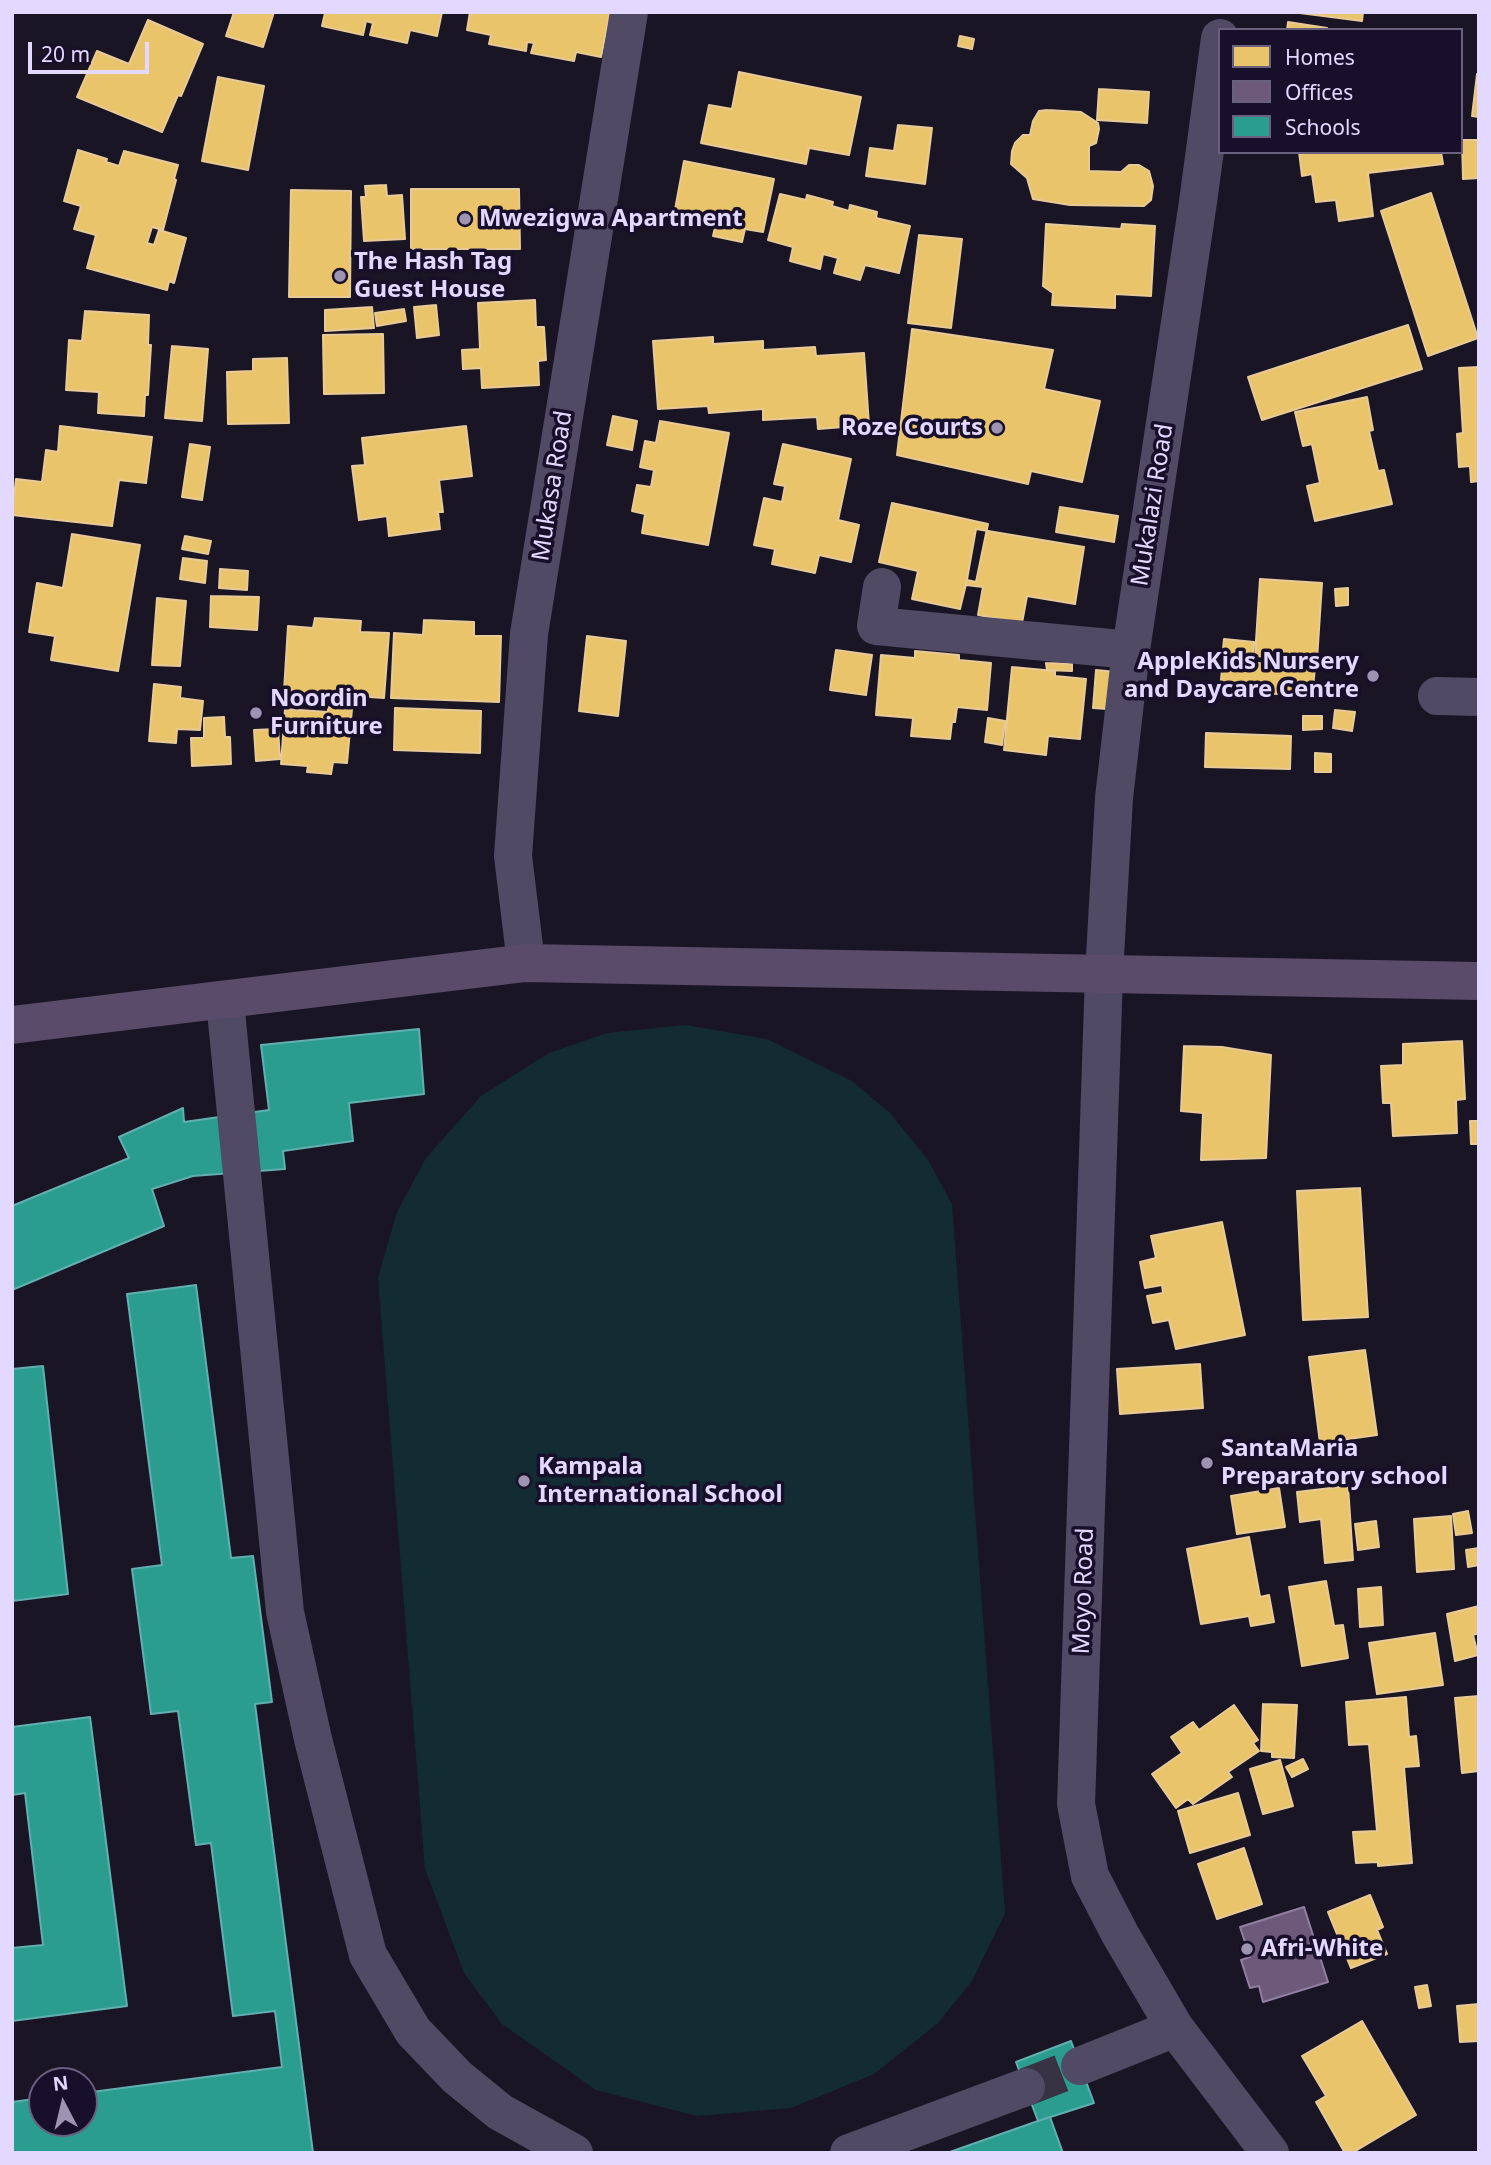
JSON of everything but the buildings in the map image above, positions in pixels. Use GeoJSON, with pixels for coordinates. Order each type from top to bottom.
{"type":"FeatureCollection","features":[{"type":"Feature","properties":{"kind":"main road"},"geometry":{"type":"LineString","coordinates":[[12,1025],[526,963],[1479,981]]}},
{"type":"Feature","properties":{"kind":"street","name":"Mukasa Road"},"geometry":{"type":"LineString","coordinates":[[526,963],[513,856],[529,634],[629,12]]}},
{"type":"Feature","properties":{"kind":"street","name":"Mukalazi Road"},"geometry":{"type":"LineString","coordinates":[[1104,974],[1114,798],[1131,650],[1218,53]]}},
{"type":"Feature","properties":{"kind":"street"},"geometry":{"type":"LineString","coordinates":[[883,587],[876,626],[1131,650]]}},
{"type":"Feature","properties":{"kind":"street"},"geometry":{"type":"LineString","coordinates":[[1437,696],[1479,697]]}},
{"type":"Feature","properties":{"kind":"street","name":"Moyo Road"},"geometry":{"type":"LineString","coordinates":[[1104,974],[1076,1804],[1090,1876],[1120,1934],[1175,2028],[1270,2153]]}},
{"type":"Feature","properties":{"kind":"street"},"geometry":{"type":"LineString","coordinates":[[225,1001],[285,1612],[313,1739],[368,1955],[413,2031],[457,2077],[500,2112],[574,2153]]}},
{"type":"Feature","properties":{"kind":"street"},"geometry":{"type":"LineString","coordinates":[[1080,2066],[1175,2028]]}},
{"type":"Feature","properties":{"kind":"street"},"geometry":{"type":"LineString","coordinates":[[849,2153],[1026,2087]]}},
{"type":"Feature","properties":{"kind":"shaded area"},"geometry":{"type":"Polygon","coordinates":[[[685,1025],[767,1039],[852,1081],[890,1113],[928,1160],[952,1204],[1005,1913],[972,1981],[938,2023],[874,2074],[791,2108],[697,2116],[596,2090],[502,2024],[464,1973],[425,1869],[378,1278],[397,1212],[426,1158],[481,1096],[549,1053],[607,1033],[685,1025]]]}},
{"type":"Feature","properties":{"kind":"tunnel"},"geometry":{"type":"LineString","coordinates":[[1026,2087],[1080,2066]]}},
{"type":"Feature","properties":{"kind":"place","name":"Mwezigwa Apartment"},"geometry":{"type":"Point","coordinates":[465,219]}},
{"type":"Feature","properties":{"kind":"place","name":"The Hash Tag Guest House"},"geometry":{"type":"Point","coordinates":[340,276]}},
{"type":"Feature","properties":{"kind":"place","name":"Roze Courts"},"geometry":{"type":"Point","coordinates":[997,428]}},
{"type":"Feature","properties":{"kind":"place","name":"AppleKids Nursery and Daycare Centre"},"geometry":{"type":"Point","coordinates":[1373,676]}},
{"type":"Feature","properties":{"kind":"place","name":"Noordin Furniture"},"geometry":{"type":"Point","coordinates":[256,713]}},
{"type":"Feature","properties":{"kind":"place","name":"SantaMaria Preparatory school"},"geometry":{"type":"Point","coordinates":[1207,1463]}},
{"type":"Feature","properties":{"kind":"place","name":"Kampala International School"},"geometry":{"type":"Point","coordinates":[524,1481]}},
{"type":"Feature","properties":{"kind":"place","name":"Afri-White"},"geometry":{"type":"Point","coordinates":[1247,1949]}}]}
